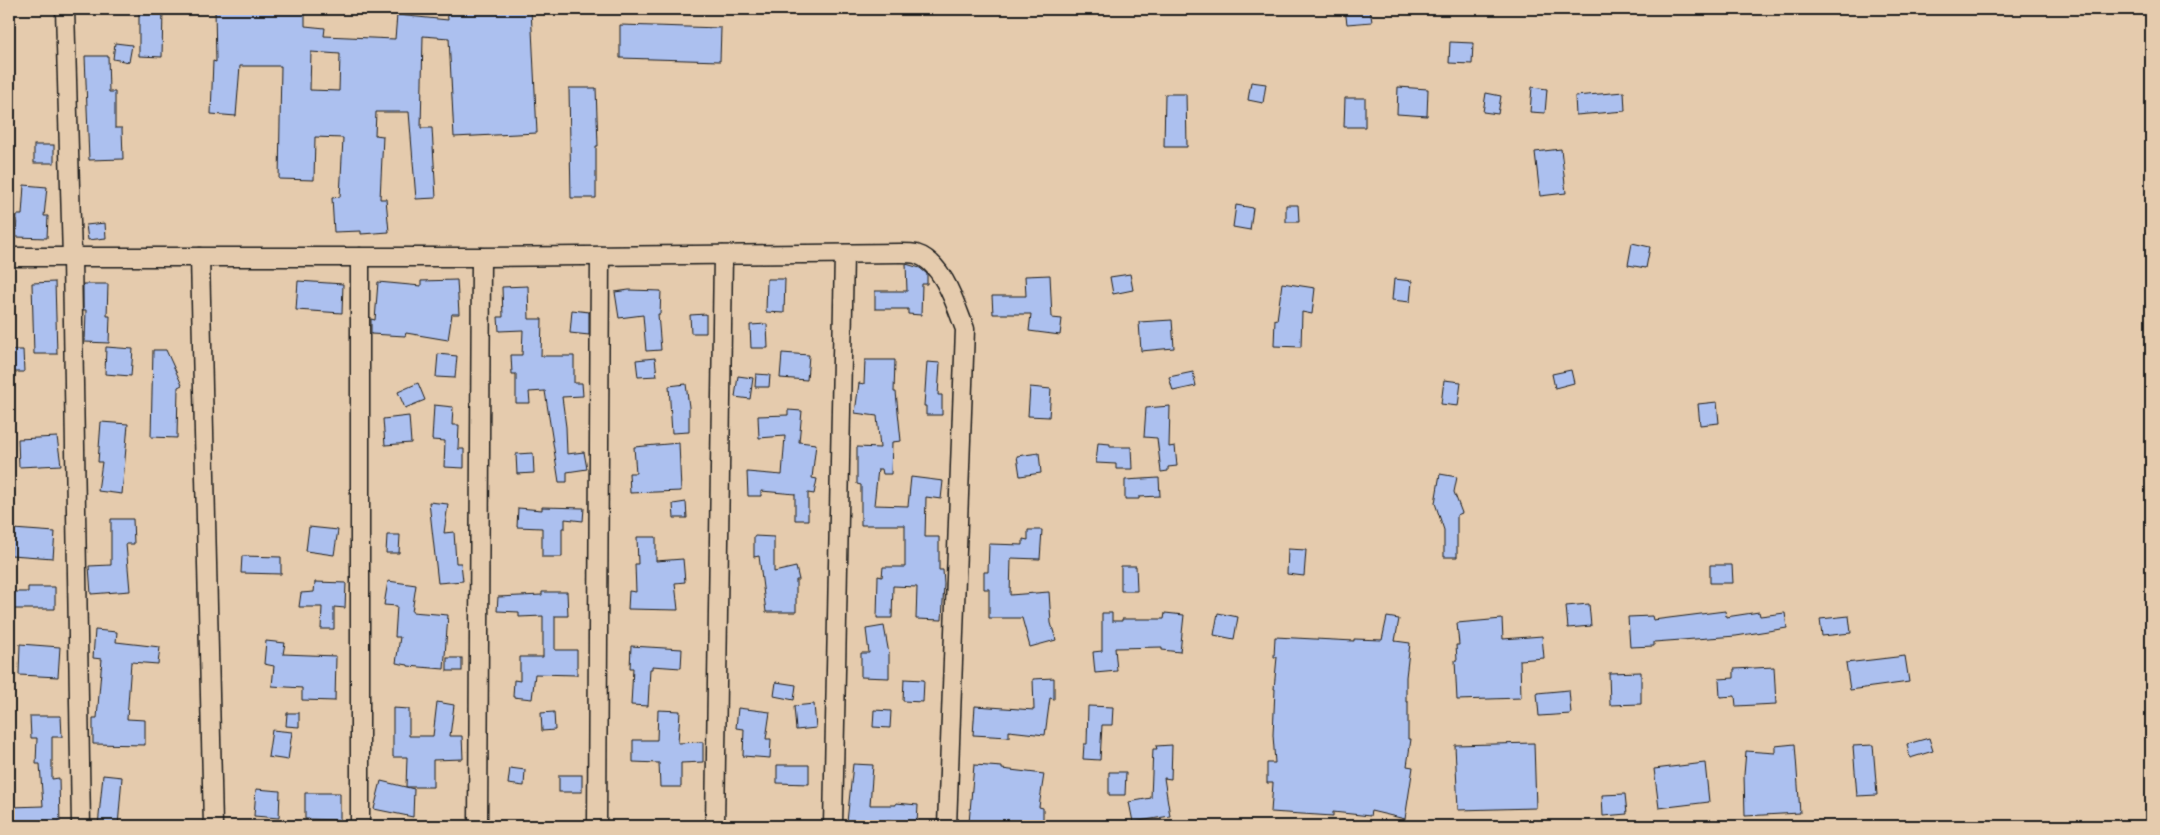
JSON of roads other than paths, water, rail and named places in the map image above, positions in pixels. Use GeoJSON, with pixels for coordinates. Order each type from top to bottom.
{"type":"FeatureCollection","features":[{"type":"Feature","properties":{"kind":"street"},"geometry":{"type":"LineString","coordinates":[[65,9],[72,258],[81,826]]}},
{"type":"Feature","properties":{"kind":"street"},"geometry":{"type":"LineString","coordinates":[[833,826],[844,254]]}},
{"type":"Feature","properties":{"kind":"street"},"geometry":{"type":"LineString","coordinates":[[9,257],[481,257],[917,254],[935,267],[951,294],[965,329],[947,826]]}},
{"type":"Feature","properties":{"kind":"street"},"geometry":{"type":"LineString","coordinates":[[715,826],[723,255]]}},
{"type":"Feature","properties":{"kind":"street"},"geometry":{"type":"LineString","coordinates":[[597,826],[600,256]]}},
{"type":"Feature","properties":{"kind":"street"},"geometry":{"type":"LineString","coordinates":[[200,257],[213,826]]}},
{"type":"Feature","properties":{"kind":"street"},"geometry":{"type":"LineString","coordinates":[[360,257],[360,826]]}},
{"type":"Feature","properties":{"kind":"street"},"geometry":{"type":"LineString","coordinates":[[478,826],[481,257]]}}]}
